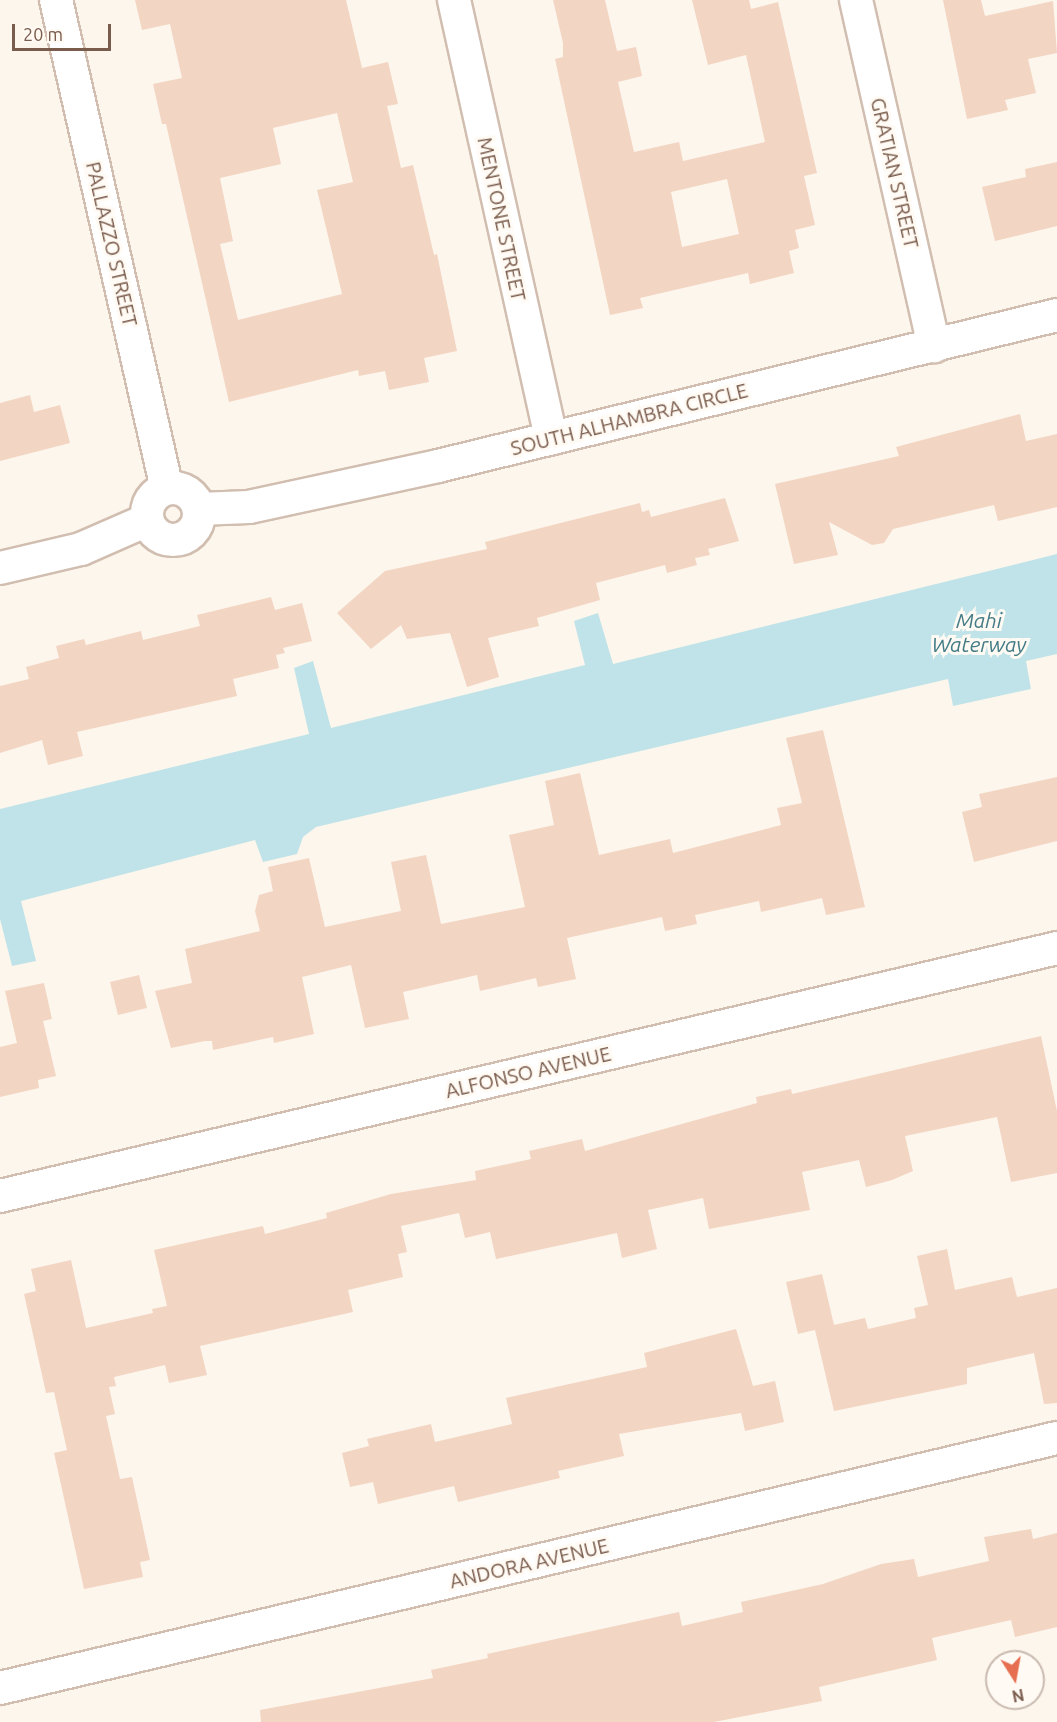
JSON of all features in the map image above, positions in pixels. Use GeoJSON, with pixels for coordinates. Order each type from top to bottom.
{"type":"FeatureCollection","features":[{"type":"Feature","properties":{"kind":"street","name":"PALLAZZO STREET"},"geometry":{"type":"LineString","coordinates":[[56,0],[167,489]]}},
{"type":"Feature","properties":{"kind":"street","name":"MENTONE STREET"},"geometry":{"type":"LineString","coordinates":[[454,0],[551,438]]}},
{"type":"Feature","properties":{"kind":"street","name":"GRATIAN STREET"},"geometry":{"type":"LineString","coordinates":[[856,0],[934,346]]}},
{"type":"Feature","properties":{"kind":"street","name":"SOUTH ALHAMBRA CIRCLE"},"geometry":{"type":"LineString","coordinates":[[199,509],[249,507],[551,438],[1057,315]]}},
{"type":"Feature","properties":{"kind":"street"},"geometry":{"type":"LineString","coordinates":[[167,489],[184,490],[199,509],[197,525],[179,540],[163,539],[147,520],[151,500],[167,489]]}},
{"type":"Feature","properties":{"kind":"street"},"geometry":{"type":"LineString","coordinates":[[0,568],[81,549],[147,520]]}},
{"type":"Feature","properties":{"kind":"street","name":"ALFONSO AVENUE"},"geometry":{"type":"LineString","coordinates":[[0,1196],[1057,948]]}},
{"type":"Feature","properties":{"kind":"street","name":"ANDORA AVENUE"},"geometry":{"type":"LineString","coordinates":[[0,1688],[1057,1438]]}},
{"type":"Feature","properties":{"kind":"water","name":"Mahi Waterway"},"geometry":{"type":"Polygon","coordinates":[[[1057,554],[1057,654],[1026,661],[1031,689],[953,706],[948,679],[316,827],[303,837],[297,854],[263,862],[255,840],[21,901],[36,961],[12,966],[0,919],[0,809],[309,734],[294,668],[313,661],[331,728],[585,665],[574,621],[598,613],[613,664],[1057,554]]]}},
{"type":"Feature","properties":{"kind":"building"},"geometry":{"type":"Polygon","coordinates":[[[135,0],[346,0],[362,68],[388,62],[398,104],[387,106],[401,168],[413,165],[434,255],[437,254],[457,351],[424,358],[429,382],[389,390],[385,371],[359,376],[358,370],[229,402],[166,124],[162,124],[153,84],[182,78],[170,24],[142,30],[135,0]],[[337,113],[273,128],[281,164],[220,178],[233,241],[220,244],[238,320],[342,294],[317,190],[353,182],[337,113]]]}},
{"type":"Feature","properties":{"kind":"building"},"geometry":{"type":"Polygon","coordinates":[[[553,0],[605,0],[617,51],[636,47],[642,76],[618,82],[634,152],[679,142],[683,161],[765,142],[746,55],[708,65],[692,0],[749,0],[751,9],[778,2],[817,173],[804,176],[815,225],[795,230],[799,248],[789,251],[794,273],[750,284],[748,273],[640,298],[643,308],[610,315],[555,59],[563,57],[563,43],[553,0]],[[727,179],[671,192],[682,247],[739,234],[727,179]]]}},
{"type":"Feature","properties":{"kind":"building"},"geometry":{"type":"Polygon","coordinates":[[[943,0],[981,0],[985,16],[1053,1],[1057,53],[1028,59],[1036,93],[1005,100],[1008,110],[967,119],[943,0]]]}},
{"type":"Feature","properties":{"kind":"building"},"geometry":{"type":"Polygon","coordinates":[[[1057,162],[1057,226],[995,241],[982,187],[1026,177],[1025,169],[1057,162]]]}},
{"type":"Feature","properties":{"kind":"building"},"geometry":{"type":"Polygon","coordinates":[[[30,395],[34,412],[60,405],[70,443],[0,461],[0,403],[30,395]]]}},
{"type":"Feature","properties":{"kind":"building"},"geometry":{"type":"Polygon","coordinates":[[[1020,414],[1026,441],[1057,434],[1057,507],[998,521],[994,505],[893,529],[884,543],[872,545],[829,522],[838,555],[794,564],[775,484],[899,456],[896,447],[1020,414]]]}},
{"type":"Feature","properties":{"kind":"building"},"geometry":{"type":"Polygon","coordinates":[[[725,498],[739,541],[708,549],[710,555],[695,558],[697,565],[667,573],[665,565],[596,583],[600,600],[537,618],[539,626],[488,638],[499,677],[467,687],[450,633],[407,639],[401,625],[371,649],[337,613],[385,571],[487,549],[485,542],[640,503],[642,512],[649,510],[651,517],[725,498]]]}},
{"type":"Feature","properties":{"kind":"building"},"geometry":{"type":"Polygon","coordinates":[[[271,597],[275,610],[302,603],[312,641],[283,648],[285,653],[276,655],[279,668],[233,679],[237,696],[77,732],[83,756],[48,765],[42,740],[0,753],[0,686],[29,679],[26,667],[59,658],[56,646],[84,639],[86,645],[141,631],[143,640],[200,626],[197,615],[271,597]]]}},
{"type":"Feature","properties":{"kind":"building"},"geometry":{"type":"Polygon","coordinates":[[[823,730],[865,907],[826,915],[822,898],[761,912],[759,901],[695,915],[697,924],[665,931],[662,917],[567,938],[576,979],[538,987],[536,978],[480,991],[477,975],[403,992],[409,1019],[365,1028],[351,965],[302,977],[314,1034],[274,1043],[273,1037],[213,1050],[212,1041],[171,1048],[155,991],[192,983],[185,949],[260,931],[255,911],[259,895],[273,891],[268,867],[309,858],[325,927],[401,911],[391,862],[426,855],[441,924],[525,907],[509,835],[554,825],[545,781],[580,773],[599,855],[670,839],[673,853],[781,825],[777,808],[802,803],[786,738],[823,730]]]}},
{"type":"Feature","properties":{"kind":"building"},"geometry":{"type":"Polygon","coordinates":[[[1057,777],[1057,841],[974,862],[962,812],[982,807],[979,794],[1057,777]]]}},
{"type":"Feature","properties":{"kind":"building"},"geometry":{"type":"Polygon","coordinates":[[[139,975],[147,1008],[118,1015],[110,982],[139,975]]]}},
{"type":"Feature","properties":{"kind":"building"},"geometry":{"type":"Polygon","coordinates":[[[44,983],[52,1019],[43,1021],[56,1076],[38,1080],[39,1088],[0,1097],[0,1047],[17,1043],[5,991],[44,983]]]}},
{"type":"Feature","properties":{"kind":"building"},"geometry":{"type":"Polygon","coordinates":[[[1041,1036],[1057,1111],[1057,1173],[1011,1182],[997,1117],[905,1136],[913,1171],[892,1180],[866,1187],[859,1160],[802,1172],[810,1210],[709,1229],[703,1198],[648,1210],[657,1249],[622,1258],[617,1233],[496,1259],[490,1232],[465,1238],[459,1213],[401,1226],[407,1252],[398,1254],[403,1277],[348,1290],[353,1312],[200,1346],[207,1375],[169,1383],[165,1365],[114,1377],[116,1386],[109,1387],[115,1414],[106,1416],[120,1479],[132,1477],[150,1560],[140,1562],[143,1577],[84,1589],[54,1453],[67,1450],[54,1392],[46,1393],[24,1294],[36,1291],[31,1269],[71,1260],[86,1328],[153,1313],[152,1309],[167,1306],[154,1250],[263,1226],[265,1234],[327,1218],[326,1213],[391,1194],[476,1180],[475,1171],[531,1159],[529,1151],[582,1139],[585,1151],[757,1103],[756,1097],[791,1089],[792,1094],[1041,1036]]]}},
{"type":"Feature","properties":{"kind":"building"},"geometry":{"type":"Polygon","coordinates":[[[947,1249],[955,1290],[1012,1277],[1017,1297],[1057,1288],[1057,1403],[1044,1404],[1034,1353],[967,1368],[967,1384],[834,1411],[815,1330],[798,1334],[786,1282],[822,1274],[834,1325],[865,1318],[868,1329],[916,1318],[914,1308],[928,1305],[917,1256],[947,1249]]]}},
{"type":"Feature","properties":{"kind":"building"},"geometry":{"type":"Polygon","coordinates":[[[736,1329],[753,1386],[775,1381],[784,1422],[745,1431],[741,1413],[619,1434],[624,1456],[558,1471],[560,1478],[458,1502],[454,1486],[378,1504],[373,1482],[350,1487],[342,1453],[369,1446],[367,1439],[431,1424],[435,1442],[512,1424],[506,1398],[647,1367],[644,1353],[736,1329]]]}},
{"type":"Feature","properties":{"kind":"building"},"geometry":{"type":"Polygon","coordinates":[[[1031,1529],[1033,1539],[1057,1533],[1057,1627],[1015,1637],[1011,1620],[932,1638],[937,1660],[819,1687],[822,1701],[714,1722],[261,1722],[260,1710],[433,1678],[431,1670],[488,1658],[487,1654],[679,1612],[682,1626],[743,1612],[741,1602],[823,1584],[881,1564],[914,1559],[918,1577],[989,1561],[984,1537],[1031,1529]]]}}]}
